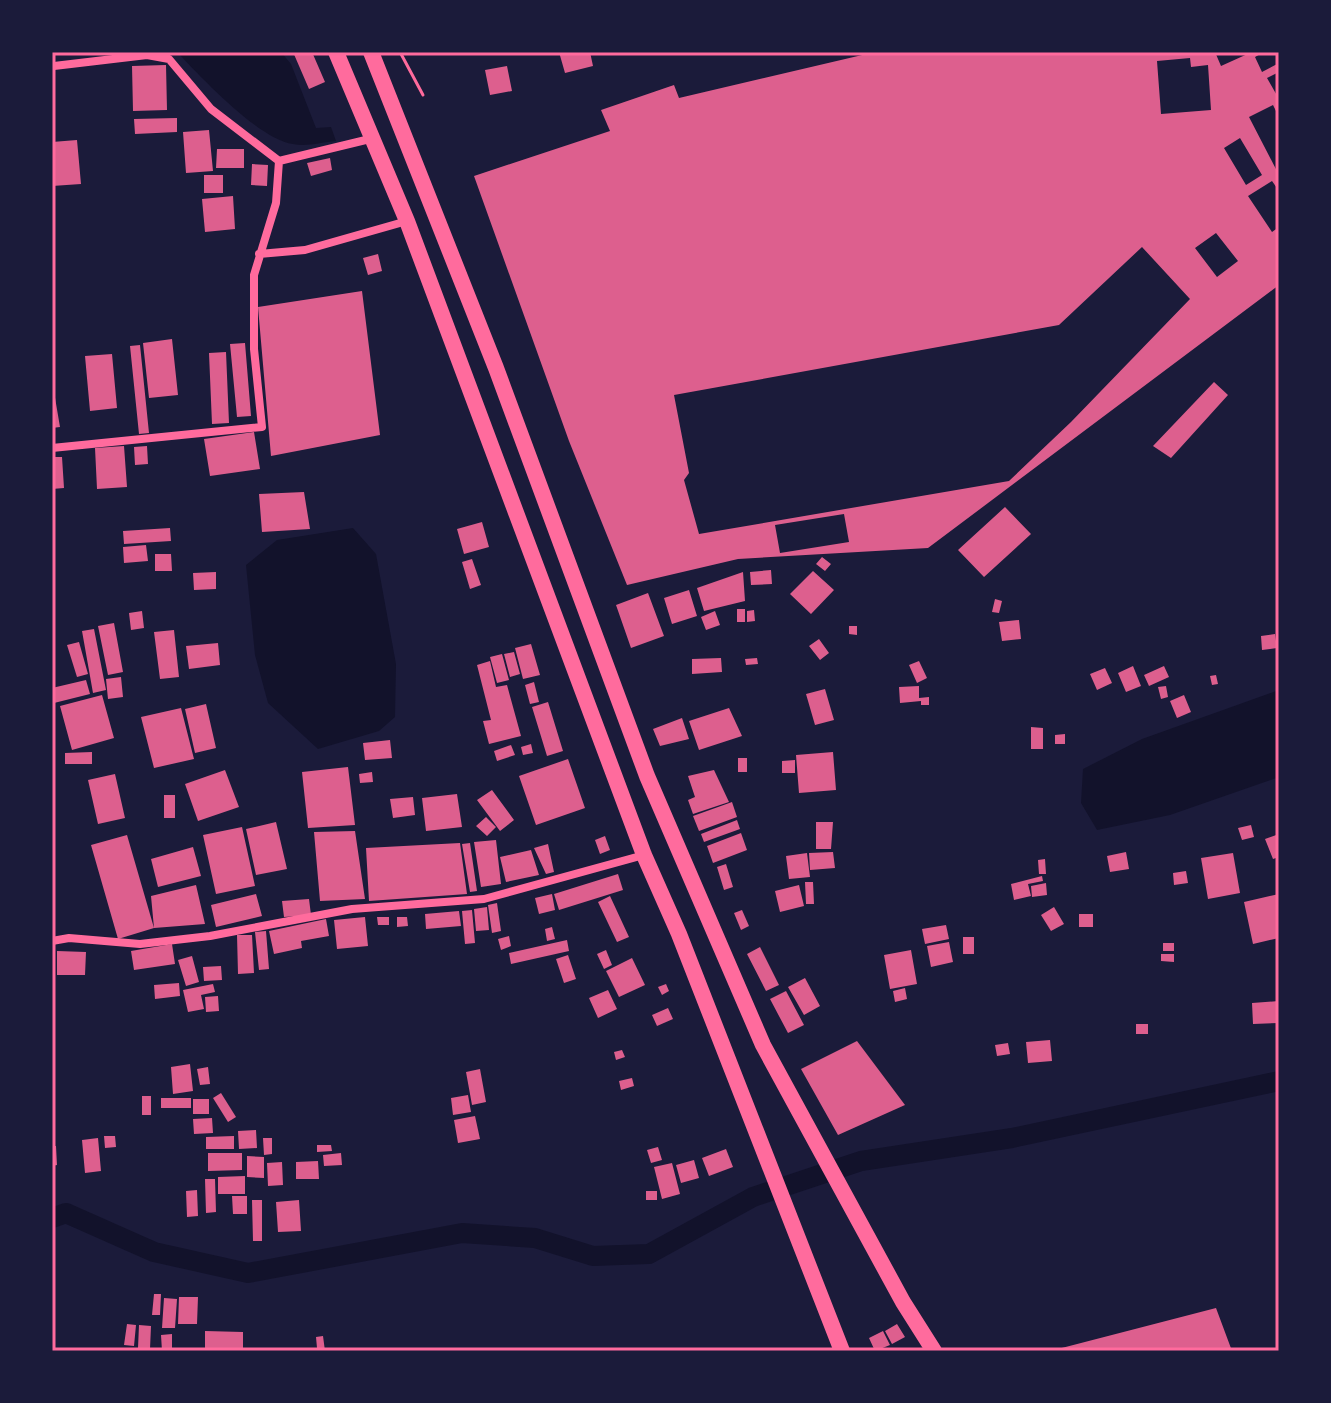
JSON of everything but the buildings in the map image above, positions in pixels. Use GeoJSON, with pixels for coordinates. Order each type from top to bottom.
{"type":"FeatureCollection","features":[{"type":"Feature","properties":{"kind":"highway"},"geometry":{"type":"LineString","coordinates":[[336,52],[407,221],[644,855],[679,934],[842,1351]]}},
{"type":"Feature","properties":{"kind":"highway"},"geometry":{"type":"LineString","coordinates":[[371,52],[496,368],[647,776],[763,1045],[903,1302],[934,1351]]}},
{"type":"Feature","properties":{"kind":"street"},"geometry":{"type":"LineString","coordinates":[[54,66],[147,55],[169,59],[211,109],[279,161]]}},
{"type":"Feature","properties":{"kind":"street"},"geometry":{"type":"LineString","coordinates":[[279,161],[374,138]]}},
{"type":"Feature","properties":{"kind":"street"},"geometry":{"type":"LineString","coordinates":[[52,448],[262,427],[254,349],[254,275],[276,203],[279,161]]}},
{"type":"Feature","properties":{"kind":"street"},"geometry":{"type":"LineString","coordinates":[[259,254],[305,250],[407,221]]}},
{"type":"Feature","properties":{"kind":"street"},"geometry":{"type":"LineString","coordinates":[[52,941],[69,938],[140,944],[210,936],[352,909],[484,899],[644,855]]}},
{"type":"Feature","properties":{"kind":"path"},"geometry":{"type":"LineString","coordinates":[[400,52],[423,95]]}},
{"type":"Feature","properties":{"kind":"shaded area"},"geometry":{"type":"Polygon","coordinates":[[[177,52],[281,52],[291,64],[316,128],[331,127],[336,141],[298,145],[263,131],[231,106],[177,52]]]}},
{"type":"Feature","properties":{"kind":"shaded area"},"geometry":{"type":"Polygon","coordinates":[[[353,528],[376,554],[396,664],[395,717],[379,731],[318,749],[268,703],[255,655],[246,565],[277,540],[353,528]]]}},
{"type":"Feature","properties":{"kind":"shaded area"},"geometry":{"type":"Polygon","coordinates":[[[1279,690],[1279,777],[1170,815],[1097,830],[1081,803],[1083,769],[1142,739],[1279,690]]]}},
{"type":"Feature","properties":{"kind":"waterway"},"geometry":{"type":"LineString","coordinates":[[52,1218],[66,1213],[154,1252],[248,1273],[462,1233],[535,1238],[593,1256],[649,1254],[753,1197],[861,1161],[1012,1138],[1279,1081]]}}]}
